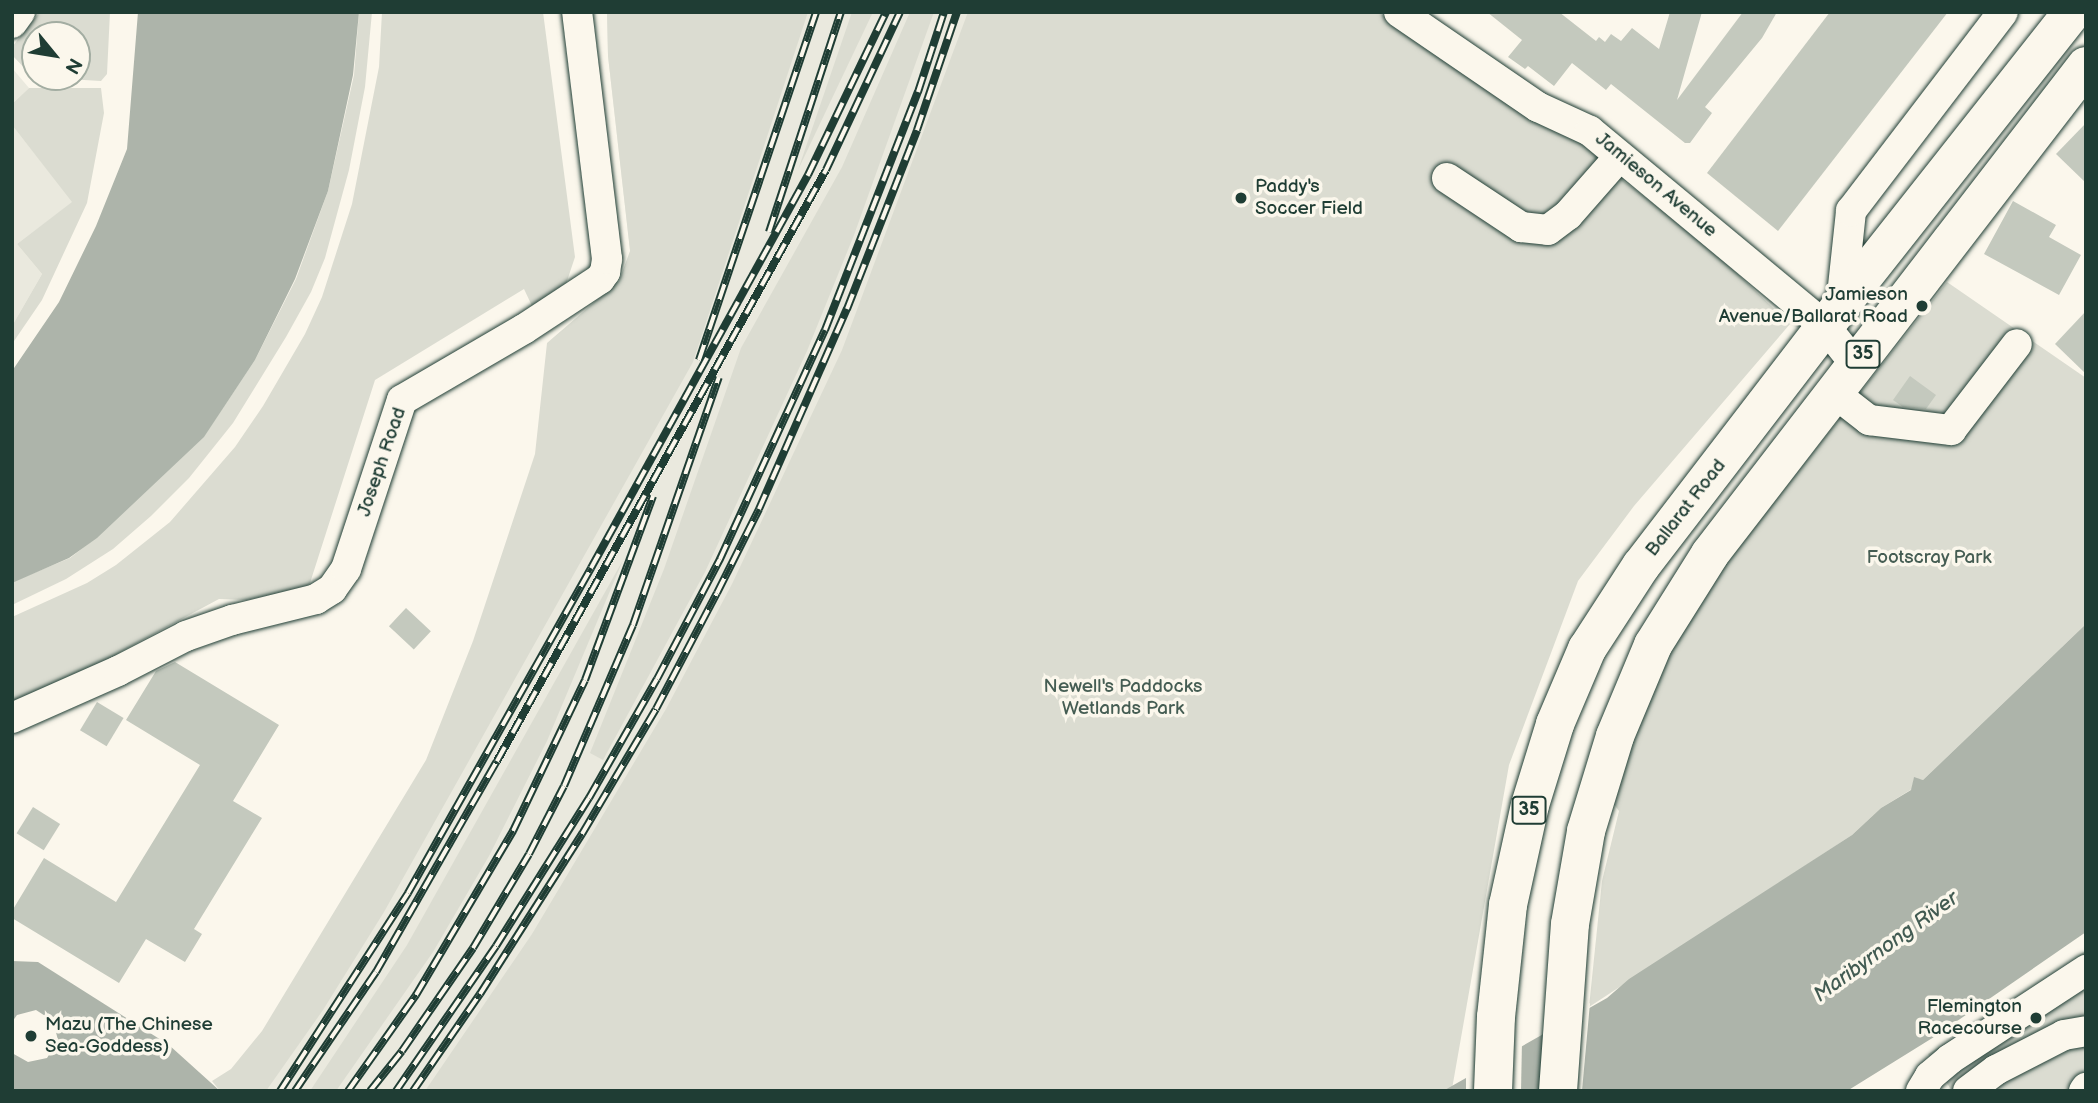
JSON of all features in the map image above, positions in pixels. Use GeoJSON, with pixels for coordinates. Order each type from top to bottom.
{"type":"FeatureCollection","features":[{"type":"Feature","properties":{"kind":"highway","name":"Ballarat Road"},"geometry":{"type":"LineString","coordinates":[[1493,1091],[1496,1017],[1508,905],[1530,805],[1555,724],[1587,649],[1641,566],[2072,12]]}},
{"type":"Feature","properties":{"kind":"highway","name":"35"},"geometry":{"type":"LineString","coordinates":[[1558,1091],[1572,913],[1586,831],[1632,689],[1678,601],[1844,378],[2086,66]]}},
{"type":"Feature","properties":{"kind":"street"},"geometry":{"type":"LineString","coordinates":[[12,23],[20,12]]}},
{"type":"Feature","properties":{"kind":"street","name":"Joseph Road"},"geometry":{"type":"LineString","coordinates":[[12,718],[118,671],[186,636],[232,620],[316,599],[332,590],[346,569],[402,400],[591,286],[604,275],[607,259],[577,12]]}},
{"type":"Feature","properties":{"kind":"street","name":"Jamieson Avenue"},"geometry":{"type":"LineString","coordinates":[[1399,12],[1538,107],[1590,131],[1619,157],[1833,316],[1844,378],[1869,420],[1951,430],[2017,344]]}},
{"type":"Feature","properties":{"kind":"street"},"geometry":{"type":"LineString","coordinates":[[1833,316],[1851,211],[2003,12]]}},
{"type":"Feature","properties":{"kind":"street"},"geometry":{"type":"LineString","coordinates":[[1447,178],[1521,227],[1548,230],[1568,215],[1619,157]]}},
{"type":"Feature","properties":{"kind":"street"},"geometry":{"type":"LineString","coordinates":[[1929,1080],[2086,970]]}},
{"type":"Feature","properties":{"kind":"street"},"geometry":{"type":"LineString","coordinates":[[1968,1091],[1996,1070],[2064,1035],[2086,1031]]}},
{"type":"Feature","properties":{"kind":"shaded area"},"geometry":{"type":"Polygon","coordinates":[[[607,12],[972,12],[843,384],[465,1091],[233,1091],[396,838],[634,285],[608,56],[607,12]]]}},
{"type":"Feature","properties":{"kind":"shaded area"},"geometry":{"type":"Polygon","coordinates":[[[12,68],[21,79],[21,91],[26,91],[12,104],[12,68]]]}},
{"type":"Feature","properties":{"kind":"shaded area"},"geometry":{"type":"Polygon","coordinates":[[[12,125],[73,202],[17,244],[42,274],[12,326],[12,125]]]}},
{"type":"Feature","properties":{"kind":"green space"},"geometry":{"type":"Polygon","coordinates":[[[40,12],[110,12],[107,74],[101,81],[91,80],[91,21],[33,21],[40,12]]]}},
{"type":"Feature","properties":{"kind":"green space"},"geometry":{"type":"Polygon","coordinates":[[[359,12],[372,12],[365,87],[349,170],[325,258],[311,292],[286,337],[233,423],[189,478],[151,516],[113,549],[66,579],[12,605],[12,582],[70,558],[97,537],[204,436],[255,360],[296,279],[328,191],[354,75],[359,12]]]}},
{"type":"Feature","properties":{"kind":"green space"},"geometry":{"type":"Polygon","coordinates":[[[382,12],[543,12],[575,257],[564,290],[533,308],[524,289],[375,380],[310,583],[304,588],[247,600],[219,599],[122,651],[96,669],[12,701],[12,617],[87,583],[116,565],[170,522],[235,447],[263,406],[305,334],[322,297],[352,204],[379,67],[382,12]]]}},
{"type":"Feature","properties":{"kind":"green space"},"geometry":{"type":"Polygon","coordinates":[[[607,12],[808,12],[693,362],[384,912],[323,1010],[266,1091],[220,1091],[212,1081],[231,1069],[262,1031],[426,760],[473,641],[535,454],[547,343],[619,281],[630,251],[608,56],[607,12]]]}},
{"type":"Feature","properties":{"kind":"green space"},"geometry":{"type":"Polygon","coordinates":[[[852,12],[873,12],[798,170],[852,12]]]}},
{"type":"Feature","properties":{"kind":"green space"},"geometry":{"type":"Polygon","coordinates":[[[910,12],[934,12],[854,235],[807,351],[705,572],[603,760],[590,753],[664,569],[741,348],[842,167],[910,12]]]}},
{"type":"Feature","properties":{"kind":"green space","name":"Newell's Paddocks Wetlands Park"},"geometry":{"type":"Polygon","coordinates":[[[968,12],[1378,12],[1498,96],[1587,143],[1617,176],[1703,241],[1790,324],[1634,506],[1578,581],[1509,765],[1452,1089],[425,1091],[532,934],[666,709],[732,584],[842,350],[968,12]]]}},
{"type":"Feature","properties":{"kind":"green space"},"geometry":{"type":"Polygon","coordinates":[[[21,36],[21,64],[12,55],[12,47],[21,36]]]}},
{"type":"Feature","properties":{"kind":"green space"},"geometry":{"type":"Polygon","coordinates":[[[91,88],[101,88],[104,113],[87,203],[42,300],[12,344],[12,326],[42,274],[17,244],[72,202],[12,125],[12,104],[26,91],[91,91],[91,88]]]}},
{"type":"Feature","properties":{"kind":"green space","name":"Footscray Park"},"geometry":{"type":"Polygon","coordinates":[[[1947,282],[2086,378],[2086,624],[1923,780],[1914,778],[1912,789],[1881,808],[1852,835],[1589,1007],[1602,881],[1619,811],[1613,803],[1629,752],[1671,650],[1718,573],[1947,282]]]}},
{"type":"Feature","properties":{"kind":"green space"},"geometry":{"type":"Polygon","coordinates":[[[623,560],[547,741],[489,856],[433,952],[336,1091],[310,1091],[407,945],[623,560]]]}},
{"type":"Feature","properties":{"kind":"green space","name":"Flemington Racecourse"},"geometry":{"type":"Polygon","coordinates":[[[2086,950],[2086,1091],[1952,1091],[1928,1054],[2044,983],[2086,950]]]}},
{"type":"Feature","properties":{"kind":"water"},"geometry":{"type":"Polygon","coordinates":[[[138,12],[359,12],[353,75],[328,191],[295,279],[255,360],[204,437],[97,538],[69,558],[12,583],[12,371],[59,302],[96,226],[127,149],[138,12]]]}},
{"type":"Feature","properties":{"kind":"water","name":"Maribyrnong River"},"geometry":{"type":"Polygon","coordinates":[[[2086,624],[2086,932],[1934,1037],[1847,1091],[1443,1091],[1607,998],[1629,979],[1852,835],[1881,808],[1911,790],[1914,777],[1923,780],[2086,624]]]}},
{"type":"Feature","properties":{"kind":"water"},"geometry":{"type":"Polygon","coordinates":[[[12,961],[38,962],[169,1045],[220,1091],[12,1091],[12,1053],[28,1062],[47,1058],[58,1040],[53,1021],[36,1010],[17,1015],[12,1022],[12,961]]]}},
{"type":"Feature","properties":{"kind":"pier"},"geometry":{"type":"Polygon","coordinates":[[[1590,1003],[1582,1091],[1545,1091],[1550,1025],[1590,1003]]]}},
{"type":"Feature","properties":{"kind":"pier"},"geometry":{"type":"Polygon","coordinates":[[[1522,1041],[1521,1091],[1466,1091],[1466,1072],[1522,1041]]]}},
{"type":"Feature","properties":{"kind":"building"},"geometry":{"type":"Polygon","coordinates":[[[1487,12],[1559,12],[1596,41],[1599,37],[1605,42],[1611,34],[1621,41],[1632,28],[1659,49],[1670,12],[1702,12],[1677,100],[1743,12],[1777,12],[1762,38],[1705,107],[1712,113],[1690,143],[1685,143],[1611,84],[1606,90],[1572,63],[1554,86],[1528,66],[1525,69],[1508,57],[1522,40],[1487,12]]]}},
{"type":"Feature","properties":{"kind":"building"},"geometry":{"type":"Polygon","coordinates":[[[1830,12],[1948,12],[1778,231],[1707,173],[1830,12]]]}},
{"type":"Feature","properties":{"kind":"building"},"geometry":{"type":"Polygon","coordinates":[[[2086,123],[2086,183],[2056,154],[2086,123]]]}},
{"type":"Feature","properties":{"kind":"building"},"geometry":{"type":"Polygon","coordinates":[[[2013,201],[2056,225],[2049,237],[2081,255],[2059,295],[1984,254],[2013,201]]]}},
{"type":"Feature","properties":{"kind":"building"},"geometry":{"type":"Polygon","coordinates":[[[2086,311],[2086,374],[2055,344],[2086,311]]]}},
{"type":"Feature","properties":{"kind":"building"},"geometry":{"type":"Polygon","coordinates":[[[1910,376],[1936,395],[1926,409],[1903,407],[1893,400],[1910,376]]]}},
{"type":"Feature","properties":{"kind":"building"},"geometry":{"type":"Polygon","coordinates":[[[406,608],[431,631],[414,649],[389,626],[406,608]]]}},
{"type":"Feature","properties":{"kind":"building"},"geometry":{"type":"Polygon","coordinates":[[[175,662],[279,725],[233,801],[262,818],[194,929],[202,934],[185,962],[146,939],[119,983],[12,918],[12,911],[44,858],[116,902],[200,765],[126,720],[156,671],[175,662]]]}},
{"type":"Feature","properties":{"kind":"building"},"geometry":{"type":"Polygon","coordinates":[[[97,702],[124,718],[107,746],[80,730],[97,702]]]}},
{"type":"Feature","properties":{"kind":"building"},"geometry":{"type":"Polygon","coordinates":[[[33,807],[60,824],[44,850],[17,833],[33,807]]]}},
{"type":"Feature","properties":{"kind":"railway"},"geometry":{"type":"LineString","coordinates":[[699,360],[816,12]]}},
{"type":"Feature","properties":{"kind":"railway"},"geometry":{"type":"LineString","coordinates":[[769,232],[841,12]]}},
{"type":"Feature","properties":{"kind":"railway"},"geometry":{"type":"LineString","coordinates":[[280,1091],[408,893],[591,568],[808,175],[886,12]]}},
{"type":"Feature","properties":{"kind":"railway"},"geometry":{"type":"LineString","coordinates":[[295,1091],[376,972],[497,761],[826,170],[900,12]]}},
{"type":"Feature","properties":{"kind":"railway"},"geometry":{"type":"LineString","coordinates":[[396,1091],[496,946],[589,798],[657,679],[720,559],[825,330],[918,92],[944,12]]}},
{"type":"Feature","properties":{"kind":"railway"},"geometry":{"type":"LineString","coordinates":[[413,1091],[480,994],[582,834],[656,709],[717,593],[759,509],[847,309],[917,130],[957,12]]}},
{"type":"Feature","properties":{"kind":"railway"},"geometry":{"type":"LineString","coordinates":[[370,1091],[402,1051],[473,948],[529,854],[564,786],[633,625],[719,377]]}},
{"type":"Feature","properties":{"kind":"railway"},"geometry":{"type":"LineString","coordinates":[[348,1091],[416,995],[513,831],[585,680],[653,496]]}},
{"type":"Feature","properties":{"kind":"place","name":"Paddy's Soccer Field"},"geometry":{"type":"Point","coordinates":[1241,198]}},
{"type":"Feature","properties":{"kind":"place","name":"Jamieson Avenue/Ballarat Road"},"geometry":{"type":"Point","coordinates":[1922,306]}},
{"type":"Feature","properties":{"kind":"place","name":"Flemington Racecourse"},"geometry":{"type":"Point","coordinates":[2036,1018]}},
{"type":"Feature","properties":{"kind":"place","name":"Mazu (The Chinese Sea-Goddess)"},"geometry":{"type":"Point","coordinates":[31,1036]}}]}
